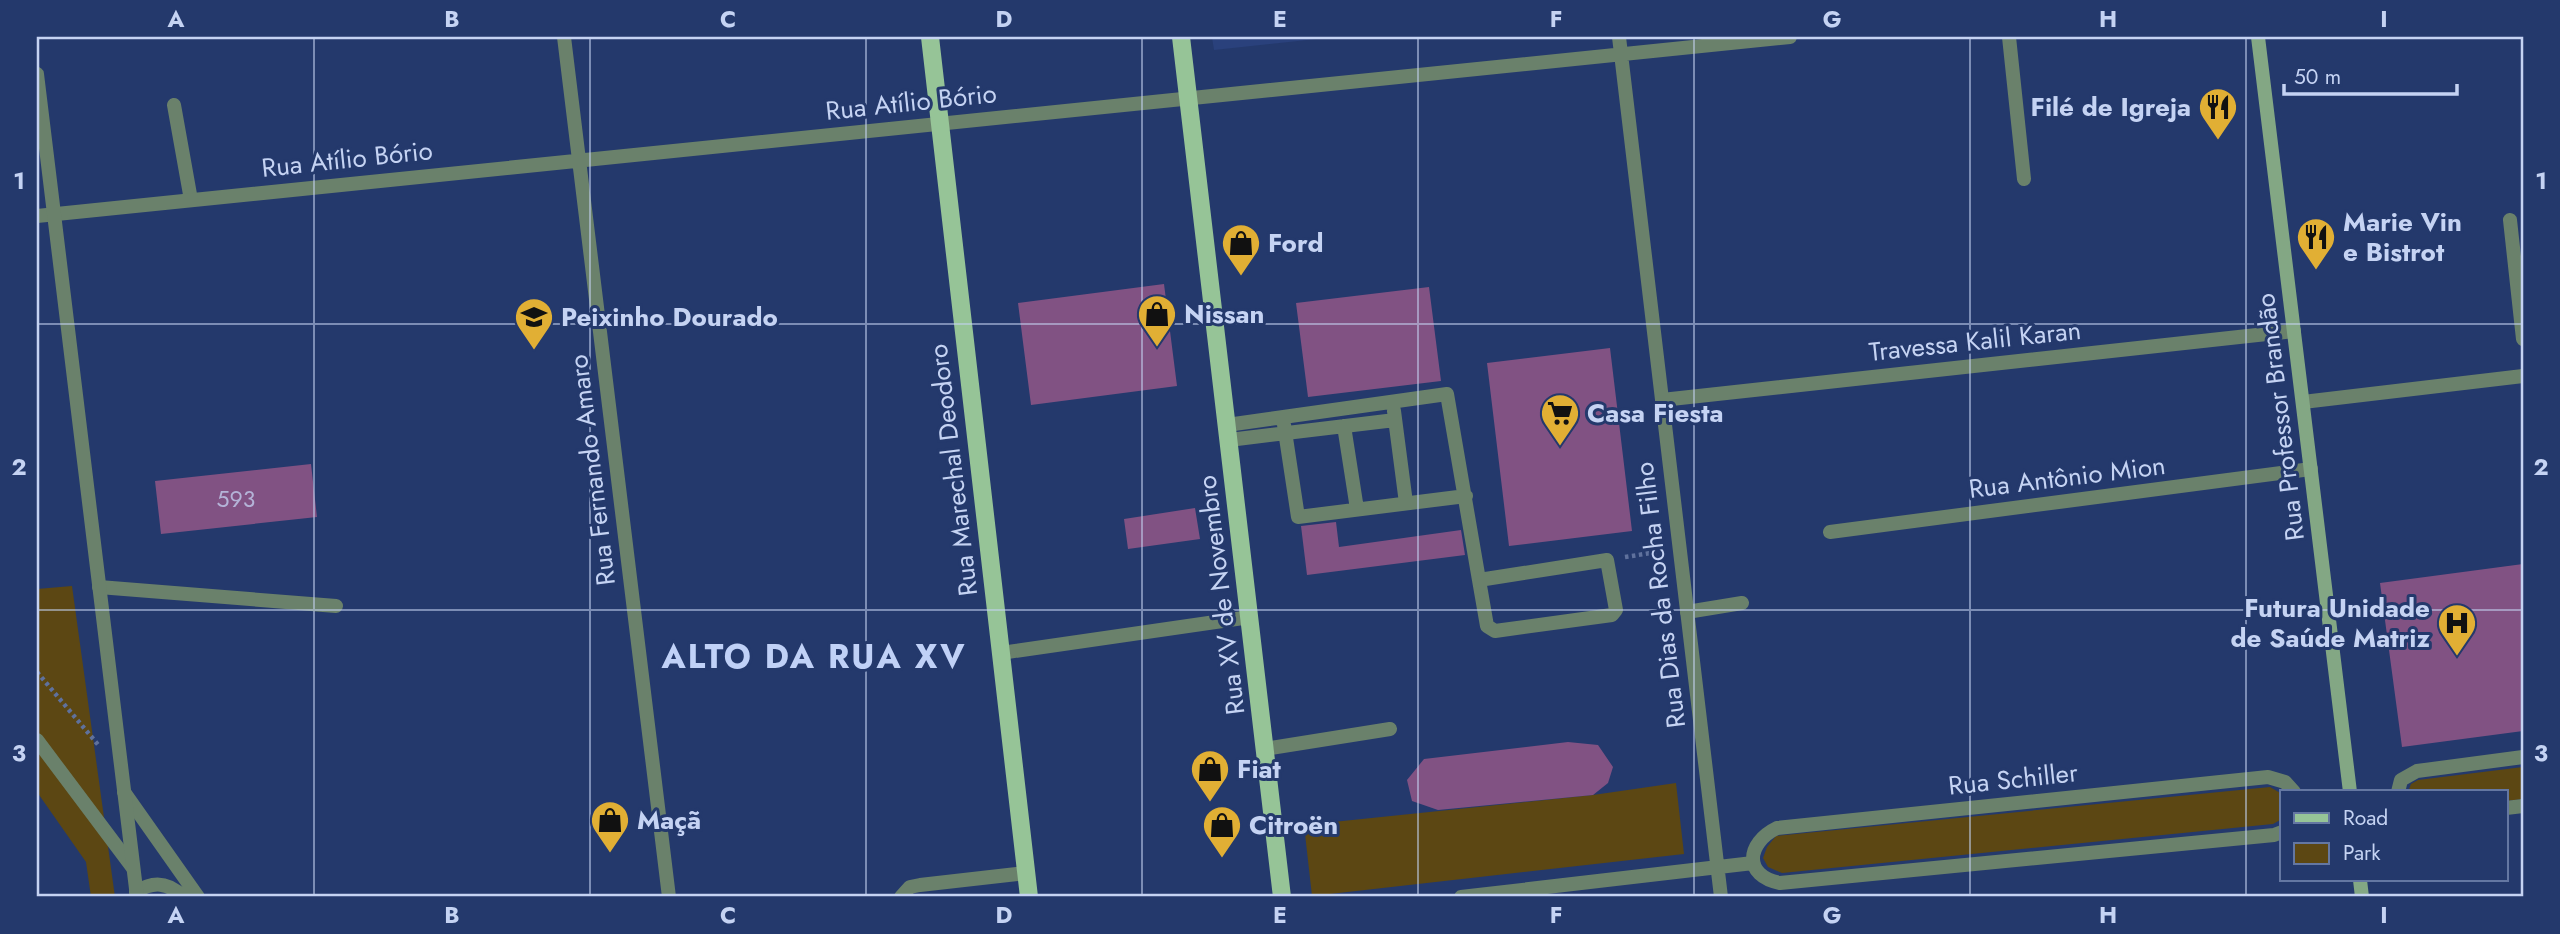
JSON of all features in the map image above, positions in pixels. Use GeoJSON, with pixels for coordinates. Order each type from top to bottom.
{"type":"FeatureCollection","features":[{"type":"Feature","properties":{"kind":"main road","name":"Rua Marechal Deodoro"},"geometry":{"type":"LineString","coordinates":[[930,37],[1029,897]]}},
{"type":"Feature","properties":{"kind":"main road","name":"Rua XV de Novembro"},"geometry":{"type":"LineString","coordinates":[[1181,37],[1282,897]]}},
{"type":"Feature","properties":{"kind":"main road","name":"Rua Professor Brandão"},"geometry":{"type":"LineString","coordinates":[[2259,37],[2350,790]]}},
{"type":"Feature","properties":{"kind":"street","name":"Rua Fernando Amaro"},"geometry":{"type":"LineString","coordinates":[[565,37],[669,897]]}},
{"type":"Feature","properties":{"kind":"street","name":"Rua Dias da Rocha Filho"},"geometry":{"type":"LineString","coordinates":[[1619,37],[1721,897]]}},
{"type":"Feature","properties":{"kind":"street","name":"Rua Atílio Bório"},"geometry":{"type":"LineString","coordinates":[[37,216],[1790,37]]}},
{"type":"Feature","properties":{"kind":"street"},"geometry":{"type":"LineString","coordinates":[[2009,37],[2024,179]]}},
{"type":"Feature","properties":{"kind":"street"},"geometry":{"type":"LineString","coordinates":[[37,74],[136,895]]}},
{"type":"Feature","properties":{"kind":"street"},"geometry":{"type":"LineString","coordinates":[[174,105],[191,200]]}},
{"type":"Feature","properties":{"kind":"street"},"geometry":{"type":"LineString","coordinates":[[2510,220],[2523,339]]}},
{"type":"Feature","properties":{"kind":"street","name":"Travessa Kalil Karan"},"geometry":{"type":"LineString","coordinates":[[1662,400],[2294,331]]}},
{"type":"Feature","properties":{"kind":"street"},"geometry":{"type":"LineString","coordinates":[[2303,402],[2523,376]]}},
{"type":"Feature","properties":{"kind":"street"},"geometry":{"type":"LineString","coordinates":[[1228,432],[1283,418],[1447,394],[1466,496],[1479,580],[1487,626],[1495,631],[1612,615],[1616,610],[1606,560],[1479,580]]}},
{"type":"Feature","properties":{"kind":"street"},"geometry":{"type":"LineString","coordinates":[[1393,402],[1406,503]]}},
{"type":"Feature","properties":{"kind":"street"},"geometry":{"type":"LineString","coordinates":[[1283,418],[1298,517],[1466,496]]}},
{"type":"Feature","properties":{"kind":"street"},"geometry":{"type":"LineString","coordinates":[[1228,432],[1284,433],[1395,420]]}},
{"type":"Feature","properties":{"kind":"street"},"geometry":{"type":"LineString","coordinates":[[1344,426],[1357,509]]}},
{"type":"Feature","properties":{"kind":"street","name":"Rua Antônio Mion"},"geometry":{"type":"LineString","coordinates":[[1830,532],[2311,470]]}},
{"type":"Feature","properties":{"kind":"street"},"geometry":{"type":"LineString","coordinates":[[99,587],[336,606]]}},
{"type":"Feature","properties":{"kind":"street"},"geometry":{"type":"LineString","coordinates":[[1687,612],[1742,603]]}},
{"type":"Feature","properties":{"kind":"street"},"geometry":{"type":"LineString","coordinates":[[1001,653],[1250,617]]}},
{"type":"Feature","properties":{"kind":"street"},"geometry":{"type":"LineString","coordinates":[[1265,749],[1390,729]]}},
{"type":"Feature","properties":{"kind":"street"},"geometry":{"type":"LineString","coordinates":[[37,740],[133,867]]}},
{"type":"Feature","properties":{"kind":"street"},"geometry":{"type":"LineString","coordinates":[[2398,790],[2401,779],[2417,771],[2523,757]]}},
{"type":"Feature","properties":{"kind":"street","name":"Rua Schiller"},"geometry":{"type":"LineString","coordinates":[[1753,863],[1753,850],[1763,835],[1777,828],[2269,777],[2285,782],[2292,790]]}},
{"type":"Feature","properties":{"kind":"street"},"geometry":{"type":"LineString","coordinates":[[124,792],[198,897]]}},
{"type":"Feature","properties":{"kind":"street"},"geometry":{"type":"LineString","coordinates":[[1461,897],[1753,863],[1759,874],[1770,881],[1780,883],[2280,833]]}},
{"type":"Feature","properties":{"kind":"street"},"geometry":{"type":"LineString","coordinates":[[901,897],[910,887],[920,885],[1026,873]]}},
{"type":"Feature","properties":{"kind":"street"},"geometry":{"type":"LineString","coordinates":[[136,895],[147,885],[161,883],[183,897]]}},
{"type":"Feature","properties":{"kind":"path"},"geometry":{"type":"LineString","coordinates":[[1606,560],[1680,549]]}},
{"type":"Feature","properties":{"kind":"path"},"geometry":{"type":"LineString","coordinates":[[37,672],[121,772]]}},
{"type":"Feature","properties":{"kind":"shaded area"},"geometry":{"type":"Polygon","coordinates":[[[1212,37],[1335,37],[1214,50],[1212,37]]]}},
{"type":"Feature","properties":{"kind":"green space"},"geometry":{"type":"Polygon","coordinates":[[[72,586],[115,897],[91,897],[86,862],[37,792],[37,589],[72,586]]]}},
{"type":"Feature","properties":{"kind":"green space"},"geometry":{"type":"Polygon","coordinates":[[[2523,767],[2523,799],[2508,801],[2508,790],[2409,790],[2411,784],[2418,780],[2523,767]]]}},
{"type":"Feature","properties":{"kind":"green space"},"geometry":{"type":"Polygon","coordinates":[[[1676,783],[1684,854],[1312,896],[1304,825],[1593,795],[1676,783]]]}},
{"type":"Feature","properties":{"kind":"green space"},"geometry":{"type":"Polygon","coordinates":[[[2270,787],[2280,793],[2280,820],[2273,824],[1782,873],[1768,867],[1763,858],[1767,847],[1776,836],[2270,787]]]}},
{"type":"Feature","properties":{"kind":"building"},"geometry":{"type":"Polygon","coordinates":[[[1164,284],[1177,386],[1031,405],[1018,303],[1164,284]]]}},
{"type":"Feature","properties":{"kind":"building"},"geometry":{"type":"Polygon","coordinates":[[[1429,287],[1441,381],[1308,397],[1296,303],[1429,287]]]}},
{"type":"Feature","properties":{"kind":"building","name":"Casa Fiesta"},"geometry":{"type":"Polygon","coordinates":[[[1610,348],[1632,531],[1509,546],[1487,363],[1610,348]]]}},
{"type":"Feature","properties":{"kind":"building"},"geometry":{"type":"Polygon","coordinates":[[[311,464],[317,517],[161,534],[155,481],[311,464]]]}},
{"type":"Feature","properties":{"kind":"building"},"geometry":{"type":"Polygon","coordinates":[[[1195,508],[1200,539],[1128,549],[1124,519],[1195,508]]]}},
{"type":"Feature","properties":{"kind":"building"},"geometry":{"type":"Polygon","coordinates":[[[1336,522],[1339,547],[1461,530],[1465,555],[1307,575],[1301,526],[1336,522]]]}},
{"type":"Feature","properties":{"kind":"building","name":"Futura Unidade de Saúde Matriz"},"geometry":{"type":"Polygon","coordinates":[[[2523,564],[2523,731],[2402,747],[2380,583],[2523,564]]]}},
{"type":"Feature","properties":{"kind":"building"},"geometry":{"type":"Polygon","coordinates":[[[1568,742],[1598,745],[1613,767],[1608,783],[1593,795],[1438,810],[1412,801],[1407,780],[1424,759],[1568,742]]]}},
{"type":"Feature","properties":{"kind":"place","name":"Filé de Igreja"},"geometry":{"type":"Point","coordinates":[2218,141]}},
{"type":"Feature","properties":{"kind":"place","name":"Marie Vin e Bistrot"},"geometry":{"type":"Point","coordinates":[2316,271]}},
{"type":"Feature","properties":{"kind":"place","name":"Ford"},"geometry":{"type":"Point","coordinates":[1241,277]}},
{"type":"Feature","properties":{"kind":"place","name":"Nissan"},"geometry":{"type":"Point","coordinates":[1157,348]}},
{"type":"Feature","properties":{"kind":"place","name":"Peixinho Dourado"},"geometry":{"type":"Point","coordinates":[534,351]}},
{"type":"Feature","properties":{"kind":"place","name":"Casa Fiesta"},"geometry":{"type":"Point","coordinates":[1560,447]}},
{"type":"Feature","properties":{"kind":"place","name":"Futura Unidade de Saúde Matriz"},"geometry":{"type":"Point","coordinates":[2457,657]}},
{"type":"Feature","properties":{"kind":"place","name":"Fiat"},"geometry":{"type":"Point","coordinates":[1210,803]}},
{"type":"Feature","properties":{"kind":"place","name":"Maçã"},"geometry":{"type":"Point","coordinates":[610,854]}},
{"type":"Feature","properties":{"kind":"place","name":"Citroën"},"geometry":{"type":"Point","coordinates":[1222,859]}},
{"type":"Feature","properties":{"kind":"district","name":"ALTO DA RUA XV"},"geometry":{"type":"Point","coordinates":[814,656]}}]}
